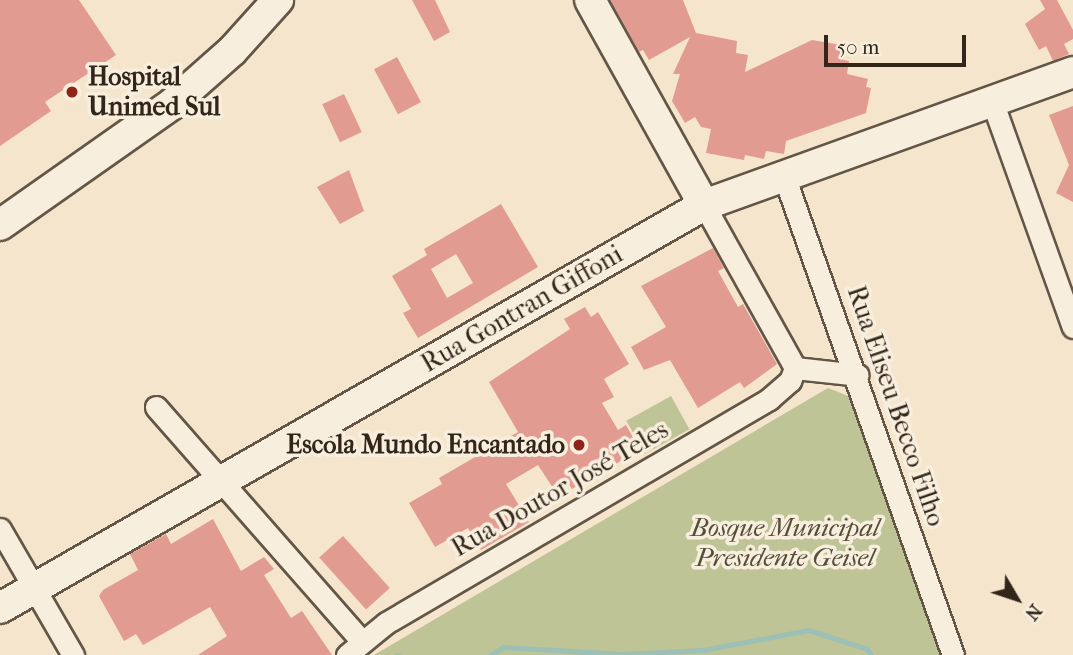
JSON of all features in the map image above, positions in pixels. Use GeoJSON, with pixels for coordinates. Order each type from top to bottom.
{"type":"FeatureCollection","features":[{"type":"Feature","properties":{"kind":"street"},"geometry":{"type":"LineString","coordinates":[[0,225],[172,104],[232,51],[278,0]]}},
{"type":"Feature","properties":{"kind":"street"},"geometry":{"type":"LineString","coordinates":[[590,0],[795,368],[858,375]]}},
{"type":"Feature","properties":{"kind":"street","name":"Rua Gontran Giffoni"},"geometry":{"type":"LineString","coordinates":[[0,608],[219,480],[704,205],[1073,72]]}},
{"type":"Feature","properties":{"kind":"street"},"geometry":{"type":"LineString","coordinates":[[992,101],[1073,327]]}},
{"type":"Feature","properties":{"kind":"street","name":"Rua Eliseu Becco Filho"},"geometry":{"type":"LineString","coordinates":[[784,176],[858,375],[954,655]]}},
{"type":"Feature","properties":{"kind":"street","name":"Rua Doutor José Teles"},"geometry":{"type":"LineString","coordinates":[[354,648],[769,399],[790,381],[795,368]]}},
{"type":"Feature","properties":{"kind":"street"},"geometry":{"type":"LineString","coordinates":[[156,407],[219,480],[354,648]]}},
{"type":"Feature","properties":{"kind":"street"},"geometry":{"type":"LineString","coordinates":[[0,529],[74,655]]}},
{"type":"Feature","properties":{"kind":"green space","name":"Bosque Municipal Presidente Geisel"},"geometry":{"type":"Polygon","coordinates":[[[828,388],[851,397],[944,655],[374,655],[828,388]]]}},
{"type":"Feature","properties":{"kind":"green space"},"geometry":{"type":"Polygon","coordinates":[[[671,396],[689,429],[645,454],[626,421],[671,396]]]}},
{"type":"Feature","properties":{"kind":"building"},"geometry":{"type":"Polygon","coordinates":[[[0,0],[79,0],[116,55],[45,102],[51,111],[0,146],[0,0]]]}},
{"type":"Feature","properties":{"kind":"building"},"geometry":{"type":"Polygon","coordinates":[[[412,0],[435,0],[450,32],[434,41],[412,0]]]}},
{"type":"Feature","properties":{"kind":"building"},"geometry":{"type":"Polygon","coordinates":[[[610,0],[683,0],[696,33],[737,41],[736,53],[748,55],[745,72],[812,40],[841,45],[839,59],[849,61],[847,74],[868,79],[866,87],[871,88],[866,113],[786,141],[784,154],[766,151],[764,159],[745,155],[744,160],[706,153],[711,129],[701,127],[695,117],[685,123],[672,101],[680,74],[673,74],[690,37],[649,60],[643,50],[639,52],[610,0]]]}},
{"type":"Feature","properties":{"kind":"building"},"geometry":{"type":"Polygon","coordinates":[[[1040,0],[1057,0],[1073,30],[1073,39],[1064,44],[1069,54],[1053,61],[1046,46],[1039,50],[1025,24],[1045,9],[1040,0]]]}},
{"type":"Feature","properties":{"kind":"building"},"geometry":{"type":"Polygon","coordinates":[[[397,57],[421,102],[398,114],[374,69],[397,57]]]}},
{"type":"Feature","properties":{"kind":"building"},"geometry":{"type":"Polygon","coordinates":[[[344,94],[362,132],[340,142],[322,104],[344,94]]]}},
{"type":"Feature","properties":{"kind":"building"},"geometry":{"type":"Polygon","coordinates":[[[1073,106],[1073,202],[1056,193],[1069,165],[1049,115],[1073,106]]]}},
{"type":"Feature","properties":{"kind":"building"},"geometry":{"type":"Polygon","coordinates":[[[349,170],[364,211],[340,224],[317,187],[349,170]]]}},
{"type":"Feature","properties":{"kind":"building"},"geometry":{"type":"Polygon","coordinates":[[[501,204],[538,267],[418,338],[403,313],[411,309],[392,276],[427,255],[424,249],[501,204]],[[456,254],[431,269],[447,298],[473,283],[456,254]]]}},
{"type":"Feature","properties":{"kind":"building"},"geometry":{"type":"Polygon","coordinates":[[[713,248],[724,268],[718,271],[738,307],[743,304],[777,364],[744,388],[740,382],[698,408],[670,360],[644,370],[631,347],[666,327],[641,286],[713,248]]]}},
{"type":"Feature","properties":{"kind":"building"},"geometry":{"type":"Polygon","coordinates":[[[585,307],[591,317],[598,312],[629,364],[604,379],[614,397],[602,403],[618,430],[626,425],[640,450],[572,489],[566,480],[553,488],[538,465],[506,484],[529,522],[481,550],[468,528],[435,547],[409,503],[442,484],[439,478],[518,432],[489,382],[570,329],[564,319],[585,307]]]}},
{"type":"Feature","properties":{"kind":"building"},"geometry":{"type":"Polygon","coordinates":[[[213,519],[241,571],[264,557],[274,569],[264,575],[291,618],[302,611],[332,655],[198,655],[227,636],[210,607],[143,645],[136,634],[124,641],[99,596],[103,590],[138,570],[130,554],[166,534],[171,544],[213,519]]]}},
{"type":"Feature","properties":{"kind":"building"},"geometry":{"type":"Polygon","coordinates":[[[343,536],[390,588],[366,609],[319,557],[343,536]]]}},
{"type":"Feature","properties":{"kind":"waterway"},"geometry":{"type":"LineString","coordinates":[[490,655],[503,647],[622,654],[703,650],[809,630],[867,649],[871,655]]}},
{"type":"Feature","properties":{"kind":"place","name":"Hospital Unimed Sul"},"geometry":{"type":"Point","coordinates":[72,92]}},
{"type":"Feature","properties":{"kind":"place","name":"Escola Mundo Encantado"},"geometry":{"type":"Point","coordinates":[579,445]}}]}
